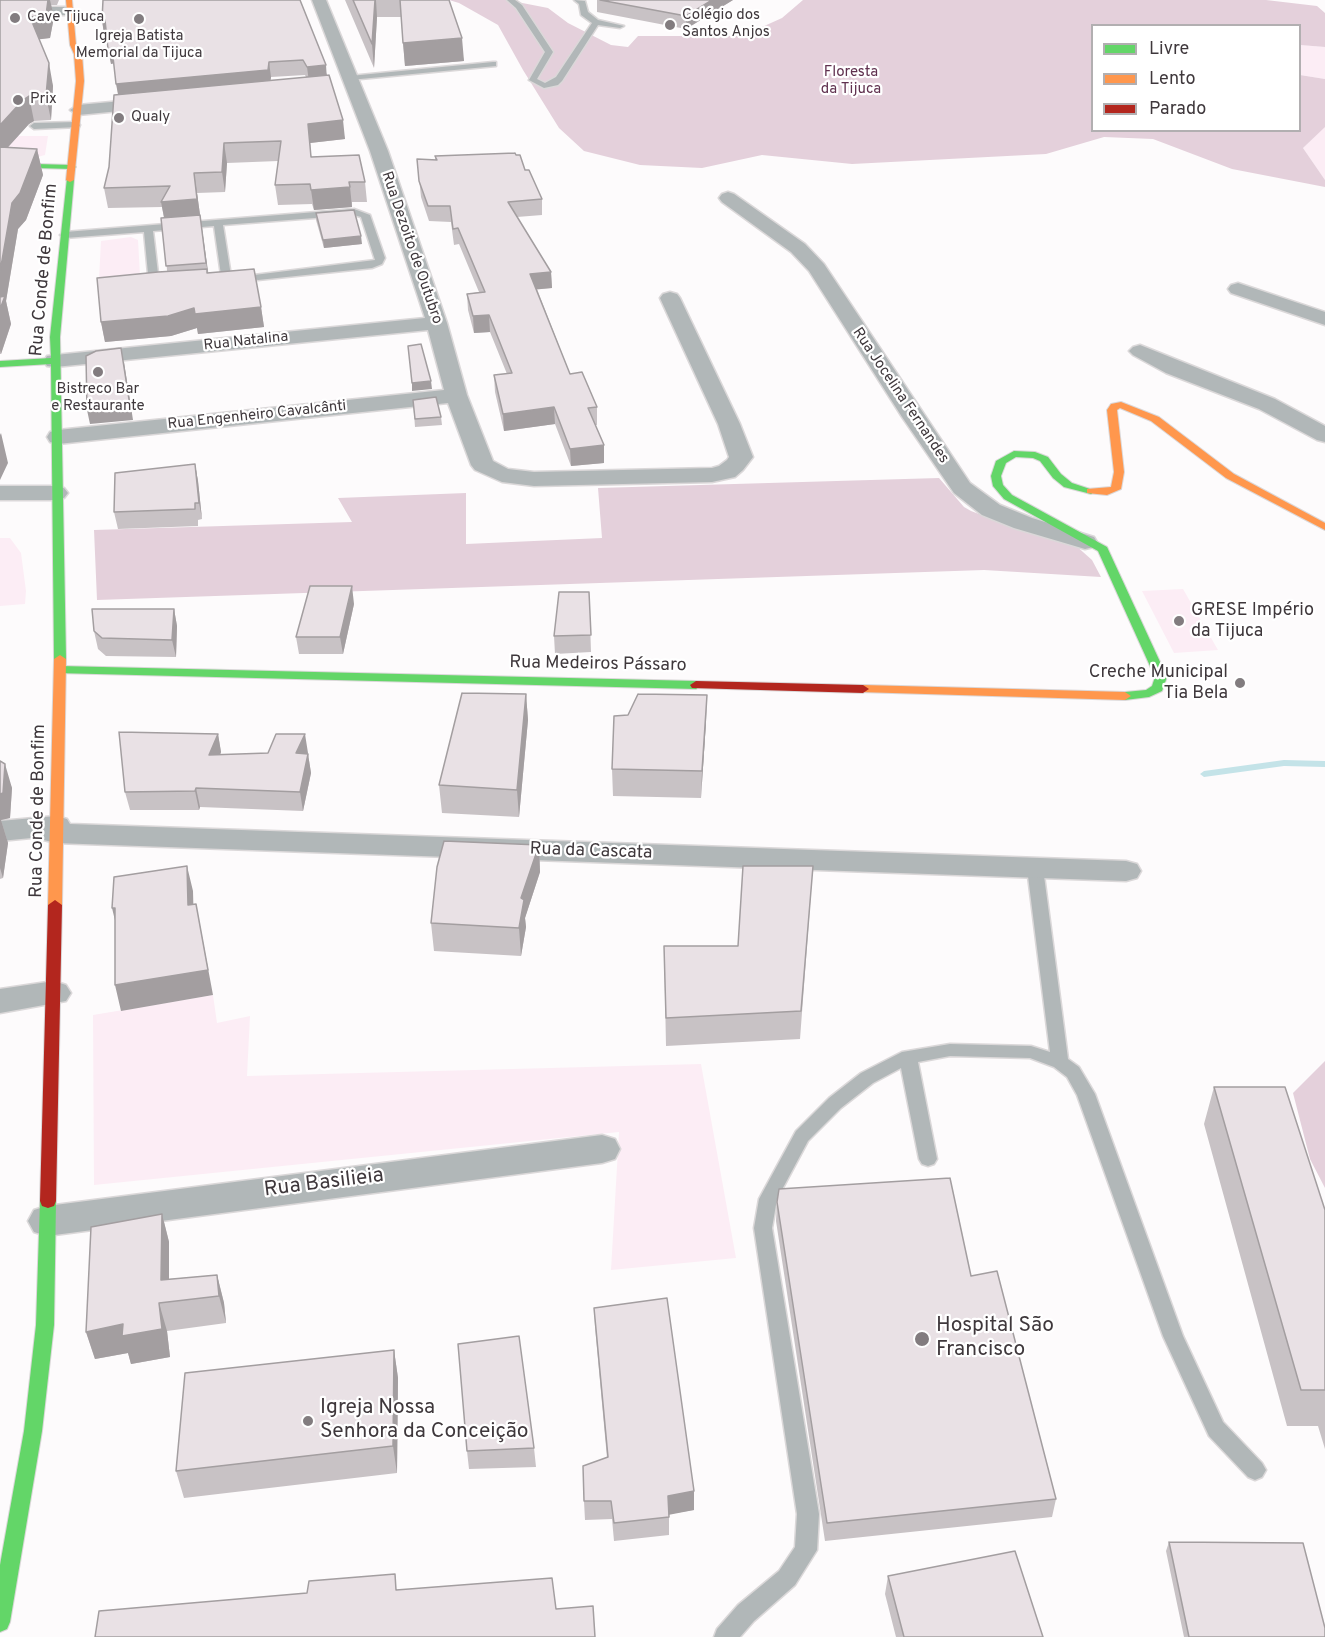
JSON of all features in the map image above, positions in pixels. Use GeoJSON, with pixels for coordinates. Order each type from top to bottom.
{"type":"FeatureCollection","features":[{"type":"Feature","properties":{"kind":"main road","name":"Rua Conde de Bonfim"},"geometry":{"type":"LineString","coordinates":[[0,1622],[33,1431],[45,1325],[60,670],[55,336],[77,118],[78,54],[73,45],[70,5]]}},
{"type":"Feature","properties":{"kind":"main road"},"geometry":{"type":"LineString","coordinates":[[0,165],[72,167]]}},
{"type":"Feature","properties":{"kind":"main road"},"geometry":{"type":"LineString","coordinates":[[0,364],[55,361]]}},
{"type":"Feature","properties":{"kind":"main road"},"geometry":{"type":"LineString","coordinates":[[1103,549],[1008,497],[998,486],[997,467],[1008,457],[1028,454],[1041,457],[1057,476],[1074,487],[1093,492],[1107,492],[1116,489],[1119,472],[1112,410],[1115,406],[1121,405],[1155,419],[1230,476],[1325,527]]}},
{"type":"Feature","properties":{"kind":"main road","name":"Rua Medeiros Pássaro"},"geometry":{"type":"LineString","coordinates":[[60,670],[1136,696],[1149,693],[1158,688],[1161,677],[1103,549]]}},
{"type":"Feature","properties":{"kind":"street","name":"Rua Dezoito de Outubro"},"geometry":{"type":"LineString","coordinates":[[318,0],[346,83],[379,151],[437,323],[456,396],[483,465],[502,475],[516,477],[712,476],[727,472],[735,465],[741,457],[729,424],[670,298]]}},
{"type":"Feature","properties":{"kind":"street"},"geometry":{"type":"LineString","coordinates":[[0,11],[70,5]]}},
{"type":"Feature","properties":{"kind":"street"},"geometry":{"type":"LineString","coordinates":[[77,118],[175,102]]}},
{"type":"Feature","properties":{"kind":"street","name":"Rua Jocelina Fernandes"},"geometry":{"type":"LineString","coordinates":[[728,198],[798,248],[817,268],[913,417],[962,488],[991,510],[1103,549]]}},
{"type":"Feature","properties":{"kind":"street"},"geometry":{"type":"LineString","coordinates":[[1238,289],[1325,319]]}},
{"type":"Feature","properties":{"kind":"street","name":"Rua Natalina"},"geometry":{"type":"LineString","coordinates":[[55,361],[437,323]]}},
{"type":"Feature","properties":{"kind":"street"},"geometry":{"type":"LineString","coordinates":[[1140,351],[1174,368],[1277,409],[1325,435]]}},
{"type":"Feature","properties":{"kind":"street","name":"Rua Engenheiro Cavalcânti"},"geometry":{"type":"LineString","coordinates":[[58,437],[456,396]]}},
{"type":"Feature","properties":{"kind":"street"},"geometry":{"type":"LineString","coordinates":[[0,493],[56,493]]}},
{"type":"Feature","properties":{"kind":"street","name":"Rua da Cascata"},"geometry":{"type":"LineString","coordinates":[[0,831],[56,829],[1126,871]]}},
{"type":"Feature","properties":{"kind":"street"},"geometry":{"type":"LineString","coordinates":[[0,1001],[54,993]]}},
{"type":"Feature","properties":{"kind":"street","name":"Rua Basilieia"},"geometry":{"type":"LineString","coordinates":[[47,1221],[603,1149]]}},
{"type":"Feature","properties":{"kind":"lane"},"geometry":{"type":"LineString","coordinates":[[511,0],[519,7],[549,52],[533,80],[539,85],[549,85],[559,79],[596,22]]}},
{"type":"Feature","properties":{"kind":"lane"},"geometry":{"type":"LineString","coordinates":[[578,0],[582,3],[584,13],[596,22],[620,26]]}},
{"type":"Feature","properties":{"kind":"lane"},"geometry":{"type":"LineString","coordinates":[[346,83],[493,64]]}},
{"type":"Feature","properties":{"kind":"lane"},"geometry":{"type":"LineString","coordinates":[[34,126],[77,118]]}},
{"type":"Feature","properties":{"kind":"lane"},"geometry":{"type":"LineString","coordinates":[[65,235],[360,213],[365,215],[380,258],[379,262],[372,265],[258,277]]}},
{"type":"Feature","properties":{"kind":"lane"},"geometry":{"type":"LineString","coordinates":[[205,284],[215,283],[226,276],[218,223]]}},
{"type":"Feature","properties":{"kind":"lane"},"geometry":{"type":"LineString","coordinates":[[148,229],[154,284],[165,287],[175,286]]}},
{"type":"Feature","properties":{"kind":"lane"},"geometry":{"type":"LineString","coordinates":[[1035,868],[1059,1062]]}},
{"type":"Feature","properties":{"kind":"lane"},"geometry":{"type":"LineString","coordinates":[[725,1637],[746,1612],[787,1578],[806,1550],[808,1514],[763,1228],[768,1199],[802,1136],[835,1103],[867,1078],[909,1057],[950,1050],[1031,1052],[1059,1062],[1073,1072],[1086,1094],[1173,1336],[1216,1429],[1255,1470]]}},
{"type":"Feature","properties":{"kind":"lane"},"geometry":{"type":"LineString","coordinates":[[909,1057],[928,1159]]}},
{"type":"Feature","properties":{"kind":"shaded area"},"geometry":{"type":"Polygon","coordinates":[[[1301,45],[1325,47],[1325,79],[1301,75],[1301,45]]]}},
{"type":"Feature","properties":{"kind":"shaded area"},"geometry":{"type":"Polygon","coordinates":[[[1325,127],[1325,180],[1303,148],[1325,127]]]}},
{"type":"Feature","properties":{"kind":"shaded area"},"geometry":{"type":"Polygon","coordinates":[[[9,136],[48,136],[45,155],[34,158],[0,148],[9,136]]]}},
{"type":"Feature","properties":{"kind":"shaded area"},"geometry":{"type":"Polygon","coordinates":[[[131,237],[138,240],[141,293],[98,298],[101,241],[131,237]]]}},
{"type":"Feature","properties":{"kind":"shaded area"},"geometry":{"type":"Polygon","coordinates":[[[0,538],[10,538],[21,553],[26,591],[25,604],[0,606],[0,538]]]}},
{"type":"Feature","properties":{"kind":"shaded area","name":"GRESE Império da Tijuca"},"geometry":{"type":"Polygon","coordinates":[[[1183,589],[1218,650],[1174,653],[1142,591],[1183,589]]]}},
{"type":"Feature","properties":{"kind":"shaded area"},"geometry":{"type":"Polygon","coordinates":[[[213,995],[217,1023],[250,1016],[247,1076],[701,1064],[736,1258],[611,1270],[619,1132],[94,1185],[93,1015],[213,995]]]}},
{"type":"Feature","properties":{"kind":"green space","name":"Floresta da Tijuca"},"geometry":{"type":"Polygon","coordinates":[[[449,0],[507,0],[548,8],[568,23],[611,45],[628,47],[638,36],[742,36],[782,18],[803,0],[1266,0],[1317,6],[1325,13],[1325,47],[1301,45],[1301,24],[1091,24],[1091,132],[1301,132],[1301,75],[1325,79],[1325,127],[1303,148],[1325,180],[1325,187],[1232,169],[1153,139],[1104,137],[1046,154],[852,164],[762,155],[702,168],[640,165],[584,151],[559,128],[498,25],[459,3],[449,0]]]}},
{"type":"Feature","properties":{"kind":"green space"},"geometry":{"type":"Polygon","coordinates":[[[939,478],[964,507],[971,511],[1019,529],[1074,544],[1092,560],[1101,577],[984,570],[97,600],[94,530],[352,522],[338,498],[466,493],[466,544],[602,538],[598,488],[939,478]]]}},
{"type":"Feature","properties":{"kind":"green space"},"geometry":{"type":"Polygon","coordinates":[[[1325,1061],[1325,1188],[1310,1159],[1293,1093],[1325,1061]]]}},
{"type":"Feature","properties":{"kind":"building"},"geometry":{"type":"Polygon","coordinates":[[[0,0],[48,0],[46,15],[30,17],[49,63],[46,96],[29,96],[0,125],[0,0]]]}},
{"type":"Feature","properties":{"kind":"building"},"geometry":{"type":"Polygon","coordinates":[[[103,0],[300,0],[326,65],[307,67],[303,60],[269,62],[268,70],[116,84],[112,48],[108,49],[105,20],[102,20],[103,0]]]}},
{"type":"Feature","properties":{"kind":"building"},"geometry":{"type":"Polygon","coordinates":[[[353,0],[375,0],[372,44],[353,0]]]}},
{"type":"Feature","properties":{"kind":"building"},"geometry":{"type":"Polygon","coordinates":[[[400,0],[449,0],[462,38],[403,43],[400,0]]]}},
{"type":"Feature","properties":{"kind":"building"},"geometry":{"type":"Polygon","coordinates":[[[600,0],[712,0],[686,16],[600,0]]]}},
{"type":"Feature","properties":{"kind":"building"},"geometry":{"type":"Polygon","coordinates":[[[329,75],[343,120],[308,124],[311,157],[359,155],[365,182],[349,182],[350,187],[311,190],[310,184],[275,185],[281,141],[224,143],[222,172],[194,173],[197,199],[161,202],[170,186],[104,188],[109,167],[114,95],[329,75]]]}},
{"type":"Feature","properties":{"kind":"building"},"geometry":{"type":"Polygon","coordinates":[[[0,147],[37,149],[20,193],[12,203],[0,272],[0,147]]]}},
{"type":"Feature","properties":{"kind":"building"},"geometry":{"type":"Polygon","coordinates":[[[515,153],[520,155],[525,170],[529,170],[542,199],[508,202],[551,272],[530,274],[570,374],[582,372],[597,407],[588,408],[604,445],[570,449],[554,407],[503,414],[494,375],[512,373],[489,315],[473,316],[467,294],[485,292],[458,228],[453,229],[450,206],[428,206],[419,181],[417,159],[437,160],[435,156],[515,153]]]}},
{"type":"Feature","properties":{"kind":"building"},"geometry":{"type":"Polygon","coordinates":[[[354,210],[361,236],[323,240],[316,213],[354,210]]]}},
{"type":"Feature","properties":{"kind":"building"},"geometry":{"type":"Polygon","coordinates":[[[200,215],[206,263],[166,266],[161,218],[200,215]]]}},
{"type":"Feature","properties":{"kind":"building"},"geometry":{"type":"Polygon","coordinates":[[[207,269],[207,273],[254,269],[261,307],[195,314],[194,308],[168,316],[101,322],[97,278],[207,269]]]}},
{"type":"Feature","properties":{"kind":"building"},"geometry":{"type":"Polygon","coordinates":[[[5,296],[0,309],[0,297],[5,296]]]}},
{"type":"Feature","properties":{"kind":"building"},"geometry":{"type":"Polygon","coordinates":[[[421,344],[431,381],[412,383],[408,346],[421,344]]]}},
{"type":"Feature","properties":{"kind":"building"},"geometry":{"type":"Polygon","coordinates":[[[121,348],[130,406],[87,410],[86,356],[96,351],[121,348]]]}},
{"type":"Feature","properties":{"kind":"building"},"geometry":{"type":"Polygon","coordinates":[[[436,397],[441,417],[415,419],[413,400],[436,397]]]}},
{"type":"Feature","properties":{"kind":"building"},"geometry":{"type":"Polygon","coordinates":[[[195,464],[199,503],[195,503],[195,509],[114,512],[115,473],[195,464]]]}},
{"type":"Feature","properties":{"kind":"building"},"geometry":{"type":"Polygon","coordinates":[[[310,586],[352,586],[340,637],[296,637],[310,586]]]}},
{"type":"Feature","properties":{"kind":"building"},"geometry":{"type":"Polygon","coordinates":[[[559,592],[589,592],[591,635],[554,636],[559,592]]]}},
{"type":"Feature","properties":{"kind":"building"},"geometry":{"type":"Polygon","coordinates":[[[92,609],[174,609],[172,640],[102,638],[94,631],[92,609]]]}},
{"type":"Feature","properties":{"kind":"building"},"geometry":{"type":"Polygon","coordinates":[[[462,693],[526,694],[517,790],[439,785],[462,693]]]}},
{"type":"Feature","properties":{"kind":"building"},"geometry":{"type":"Polygon","coordinates":[[[638,694],[707,695],[702,771],[612,769],[614,716],[628,715],[638,694]]]}},
{"type":"Feature","properties":{"kind":"building"},"geometry":{"type":"Polygon","coordinates":[[[119,732],[218,734],[209,755],[268,753],[276,734],[305,734],[296,753],[308,754],[300,792],[196,788],[195,791],[125,792],[119,732]]]}},
{"type":"Feature","properties":{"kind":"building"},"geometry":{"type":"Polygon","coordinates":[[[0,761],[5,764],[3,793],[0,794],[0,761]]]}},
{"type":"Feature","properties":{"kind":"building"},"geometry":{"type":"Polygon","coordinates":[[[444,841],[539,845],[521,898],[524,900],[519,928],[431,923],[437,867],[444,841]]]}},
{"type":"Feature","properties":{"kind":"building"},"geometry":{"type":"Polygon","coordinates":[[[187,866],[188,905],[196,904],[208,970],[115,985],[115,908],[112,908],[114,877],[187,866]]]}},
{"type":"Feature","properties":{"kind":"building"},"geometry":{"type":"Polygon","coordinates":[[[743,866],[813,866],[801,1011],[666,1018],[664,946],[738,946],[743,866]]]}},
{"type":"Feature","properties":{"kind":"building"},"geometry":{"type":"Polygon","coordinates":[[[1214,1087],[1285,1087],[1325,1210],[1325,1390],[1301,1390],[1214,1087]]]}},
{"type":"Feature","properties":{"kind":"building"},"geometry":{"type":"Polygon","coordinates":[[[950,1178],[971,1276],[997,1271],[1056,1499],[827,1523],[777,1202],[779,1189],[950,1178]]]}},
{"type":"Feature","properties":{"kind":"building"},"geometry":{"type":"Polygon","coordinates":[[[162,1214],[161,1280],[217,1275],[219,1296],[159,1303],[162,1329],[122,1336],[123,1324],[86,1332],[91,1227],[162,1214]]]}},
{"type":"Feature","properties":{"kind":"building"},"geometry":{"type":"Polygon","coordinates":[[[667,1298],[694,1491],[668,1496],[669,1517],[614,1523],[611,1501],[584,1501],[583,1466],[608,1457],[594,1308],[667,1298]]]}},
{"type":"Feature","properties":{"kind":"building"},"geometry":{"type":"Polygon","coordinates":[[[519,1336],[534,1448],[467,1451],[458,1344],[519,1336]]]}},
{"type":"Feature","properties":{"kind":"building"},"geometry":{"type":"Polygon","coordinates":[[[394,1350],[393,1446],[176,1471],[185,1373],[394,1350]]]}},
{"type":"Feature","properties":{"kind":"building"},"geometry":{"type":"Polygon","coordinates":[[[1169,1542],[1303,1543],[1325,1628],[1325,1637],[1189,1637],[1169,1542]]]}},
{"type":"Feature","properties":{"kind":"building"},"geometry":{"type":"Polygon","coordinates":[[[1015,1551],[1043,1637],[904,1637],[888,1576],[1015,1551]]]}},
{"type":"Feature","properties":{"kind":"building"},"geometry":{"type":"Polygon","coordinates":[[[395,1574],[396,1590],[552,1578],[556,1609],[593,1606],[595,1637],[95,1637],[99,1611],[307,1593],[309,1581],[395,1574]]]}},
{"type":"Feature","properties":{"kind":"waterway"},"geometry":{"type":"LineString","coordinates":[[1204,774],[1284,763],[1325,764]]}},
{"type":"Feature","properties":{"kind":"traffic: fast"},"geometry":{"type":"LineString","coordinates":[[0,165],[72,167]]}},
{"type":"Feature","properties":{"kind":"traffic: fast"},"geometry":{"type":"LineString","coordinates":[[60,659],[55,337],[70,180]]}},
{"type":"Feature","properties":{"kind":"traffic: fast"},"geometry":{"type":"LineString","coordinates":[[0,364],[55,361]]}},
{"type":"Feature","properties":{"kind":"traffic: fast"},"geometry":{"type":"LineString","coordinates":[[1091,491],[1068,485],[1057,476],[1044,459],[1035,455],[1014,454],[1001,461],[996,476],[998,486],[1008,497],[1103,549],[1161,677],[1158,688],[1149,693],[1125,696]]}},
{"type":"Feature","properties":{"kind":"traffic: fast"},"geometry":{"type":"LineString","coordinates":[[60,670],[696,685]]}},
{"type":"Feature","properties":{"kind":"traffic: fast"},"geometry":{"type":"LineString","coordinates":[[0,1622],[33,1431],[45,1325],[48,1201]]}},
{"type":"Feature","properties":{"kind":"traffic: slow"},"geometry":{"type":"LineString","coordinates":[[69,0],[73,45],[78,54],[80,81],[70,180]]}},
{"type":"Feature","properties":{"kind":"traffic: slow"},"geometry":{"type":"LineString","coordinates":[[1091,491],[1107,492],[1116,489],[1119,472],[1112,410],[1115,406],[1121,405],[1155,419],[1230,476],[1325,527]]}},
{"type":"Feature","properties":{"kind":"traffic: slow"},"geometry":{"type":"LineString","coordinates":[[55,905],[60,659]]}},
{"type":"Feature","properties":{"kind":"traffic: slow"},"geometry":{"type":"LineString","coordinates":[[863,689],[1125,696]]}},
{"type":"Feature","properties":{"kind":"traffic: jam"},"geometry":{"type":"LineString","coordinates":[[696,685],[863,689]]}},
{"type":"Feature","properties":{"kind":"traffic: jam"},"geometry":{"type":"LineString","coordinates":[[48,1201],[55,905]]}},
{"type":"Feature","properties":{"kind":"place","name":"Cave Tijuca"},"geometry":{"type":"Point","coordinates":[15,18]}},
{"type":"Feature","properties":{"kind":"place","name":"Igreja Batista Memorial da Tijuca"},"geometry":{"type":"Point","coordinates":[139,19]}},
{"type":"Feature","properties":{"kind":"place","name":"Colégio dos Santos Anjos"},"geometry":{"type":"Point","coordinates":[670,25]}},
{"type":"Feature","properties":{"kind":"place","name":"Prix"},"geometry":{"type":"Point","coordinates":[18,100]}},
{"type":"Feature","properties":{"kind":"place","name":"Qualy"},"geometry":{"type":"Point","coordinates":[119,118]}},
{"type":"Feature","properties":{"kind":"place","name":"Bistreco Bar e Restaurante"},"geometry":{"type":"Point","coordinates":[98,372]}},
{"type":"Feature","properties":{"kind":"place","name":"GRESE Império da Tijuca"},"geometry":{"type":"Point","coordinates":[1179,621]}},
{"type":"Feature","properties":{"kind":"place","name":"Creche Municipal Tia Bela"},"geometry":{"type":"Point","coordinates":[1240,683]}},
{"type":"Feature","properties":{"kind":"place","name":"Hospital São Francisco"},"geometry":{"type":"Point","coordinates":[922,1339]}},
{"type":"Feature","properties":{"kind":"place","name":"Igreja Nossa Senhora da Conceição"},"geometry":{"type":"Point","coordinates":[308,1421]}}]}
